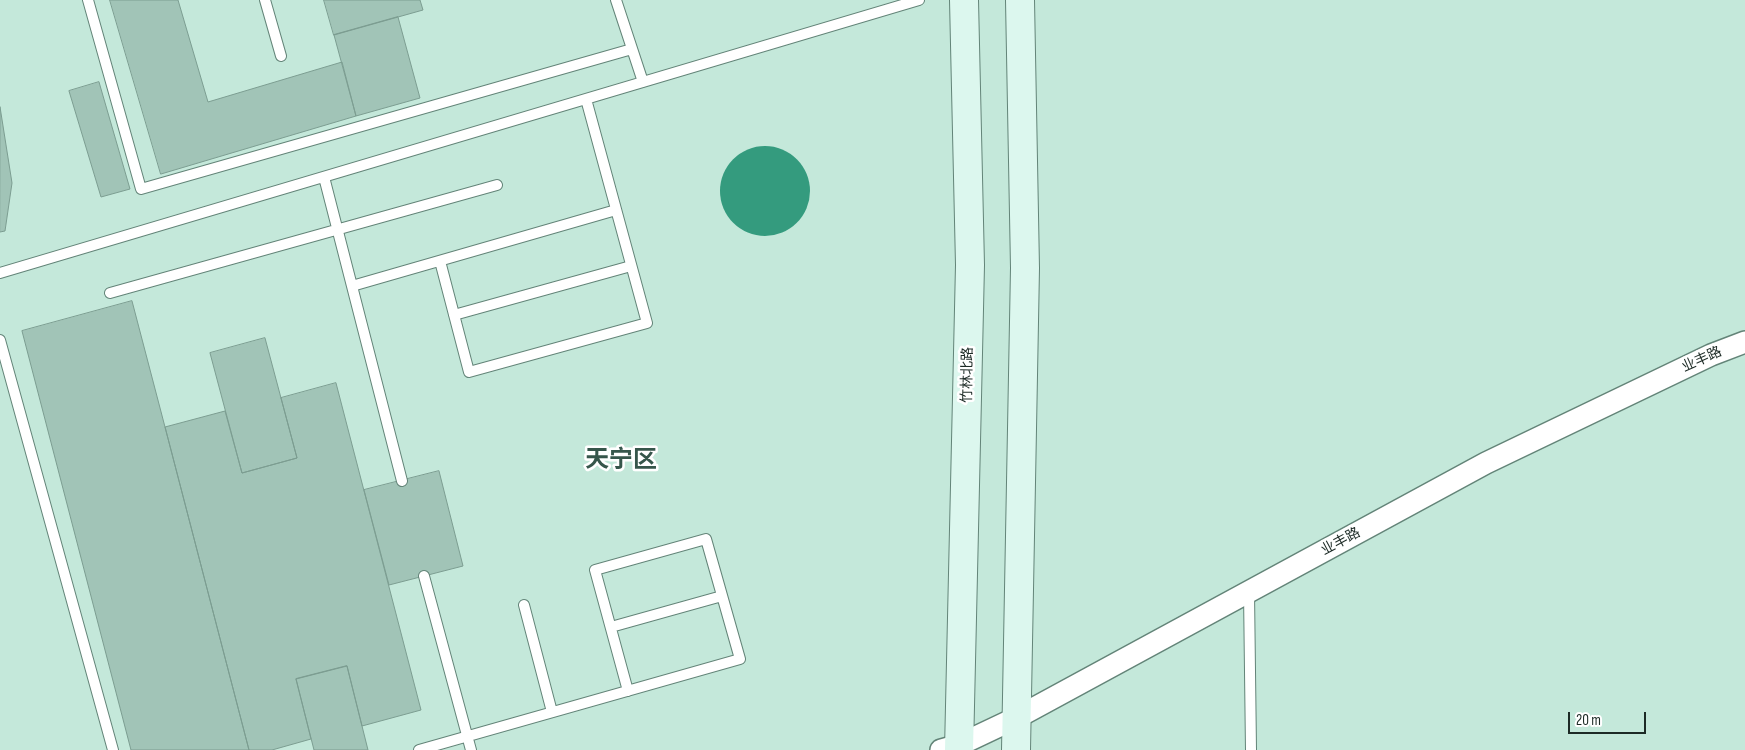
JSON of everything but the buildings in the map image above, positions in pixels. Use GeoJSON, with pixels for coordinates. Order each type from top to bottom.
{"type":"FeatureCollection","features":[{"type":"Feature","properties":{"kind":"main road","name":"竹林北路"},"geometry":{"type":"LineString","coordinates":[[953,748],[970,265],[964,0]]}},
{"type":"Feature","properties":{"kind":"main road"},"geometry":{"type":"LineString","coordinates":[[1016,750],[1026,268],[1020,0]]}},
{"type":"Feature","properties":{"kind":"street","name":"业丰路"},"geometry":{"type":"LineString","coordinates":[[953,748],[1016,718],[1486,463],[1711,355],[1745,342]]}},
{"type":"Feature","properties":{"kind":"lane"},"geometry":{"type":"LineString","coordinates":[[88,0],[141,189],[632,49]]}},
{"type":"Feature","properties":{"kind":"lane"},"geometry":{"type":"LineString","coordinates":[[265,0],[281,56]]}},
{"type":"Feature","properties":{"kind":"lane"},"geometry":{"type":"LineString","coordinates":[[616,0],[643,82]]}},
{"type":"Feature","properties":{"kind":"lane"},"geometry":{"type":"LineString","coordinates":[[0,273],[919,0]]}},
{"type":"Feature","properties":{"kind":"lane"},"geometry":{"type":"LineString","coordinates":[[440,261],[469,372],[646,323],[586,99]]}},
{"type":"Feature","properties":{"kind":"lane"},"geometry":{"type":"LineString","coordinates":[[324,177],[402,481]]}},
{"type":"Feature","properties":{"kind":"lane"},"geometry":{"type":"LineString","coordinates":[[110,294],[498,185]]}},
{"type":"Feature","properties":{"kind":"lane"},"geometry":{"type":"LineString","coordinates":[[352,286],[616,210]]}},
{"type":"Feature","properties":{"kind":"lane"},"geometry":{"type":"LineString","coordinates":[[454,315],[631,266]]}},
{"type":"Feature","properties":{"kind":"lane"},"geometry":{"type":"LineString","coordinates":[[0,340],[113,750]]}},
{"type":"Feature","properties":{"kind":"lane"},"geometry":{"type":"LineString","coordinates":[[419,750],[740,660],[706,539],[595,570],[628,691]]}},
{"type":"Feature","properties":{"kind":"lane"},"geometry":{"type":"LineString","coordinates":[[424,576],[471,750]]}},
{"type":"Feature","properties":{"kind":"lane"},"geometry":{"type":"LineString","coordinates":[[1249,592],[1252,750]]}},
{"type":"Feature","properties":{"kind":"lane"},"geometry":{"type":"LineString","coordinates":[[610,627],[722,596]]}},
{"type":"Feature","properties":{"kind":"lane"},"geometry":{"type":"LineString","coordinates":[[524,605],[552,712]]}},
{"type":"Feature","properties":{"kind":"shaded area"},"geometry":{"type":"Polygon","coordinates":[[[765,146],[782,150],[797,159],[806,174],[810,191],[806,208],[797,223],[782,232],[765,236],[748,232],[733,223],[724,208],[720,191],[724,174],[733,159],[748,150],[765,146]]]}},
{"type":"Feature","properties":{"kind":"district","name":"天宁区"},"geometry":{"type":"Point","coordinates":[621,461]}}]}
